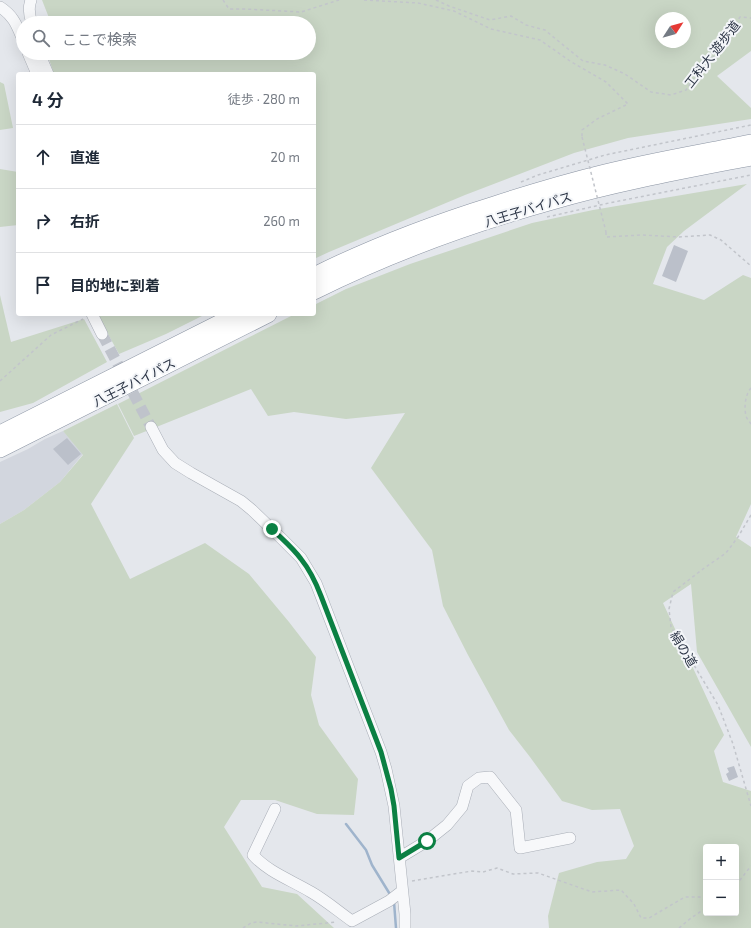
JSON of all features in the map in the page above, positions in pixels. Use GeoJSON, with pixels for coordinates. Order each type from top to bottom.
{"type":"FeatureCollection","features":[{"type":"Feature","properties":{"kind":"highway"},"geometry":{"type":"LineString","coordinates":[[524,195],[568,176],[636,155],[751,132]]}},
{"type":"Feature","properties":{"kind":"highway","name":"八王子バイパス"},"geometry":{"type":"LineString","coordinates":[[316,275],[384,244],[431,225],[524,195],[606,173],[751,143]]}},
{"type":"Feature","properties":{"kind":"highway","name":"八王子バイパス"},"geometry":{"type":"LineString","coordinates":[[316,290],[354,272],[436,238],[553,201],[643,178],[751,157]]}},
{"type":"Feature","properties":{"kind":"highway"},"geometry":{"type":"LineString","coordinates":[[469,227],[529,215],[568,205],[751,168]]}},
{"type":"Feature","properties":{"kind":"highway","name":"八王子バイパス"},"geometry":{"type":"LineString","coordinates":[[0,434],[234,316]]}},
{"type":"Feature","properties":{"kind":"highway","name":"八王子バイパス"},"geometry":{"type":"LineString","coordinates":[[0,449],[264,316]]}},
{"type":"Feature","properties":{"kind":"street"},"geometry":{"type":"LineString","coordinates":[[29,16],[30,0]]}},
{"type":"Feature","properties":{"kind":"street"},"geometry":{"type":"LineString","coordinates":[[0,7],[13,17],[16,24]]}},
{"type":"Feature","properties":{"kind":"street"},"geometry":{"type":"LineString","coordinates":[[31,60],[35,72]]}},
{"type":"Feature","properties":{"kind":"street"},"geometry":{"type":"LineString","coordinates":[[42,60],[47,72]]}},
{"type":"Feature","properties":{"kind":"street"},"geometry":{"type":"LineString","coordinates":[[93,316],[102,334]]}},
{"type":"Feature","properties":{"kind":"street"},"geometry":{"type":"LineString","coordinates":[[151,427],[163,450],[175,463],[191,474],[247,506],[301,558],[316,583],[381,752],[388,776],[394,806],[399,858],[398,892],[405,914],[405,928]]}},
{"type":"Feature","properties":{"kind":"street"},"geometry":{"type":"LineString","coordinates":[[399,858],[427,841],[447,825],[462,807],[468,786],[479,778],[490,777],[516,810],[520,848],[570,838]]}},
{"type":"Feature","properties":{"kind":"street"},"geometry":{"type":"LineString","coordinates":[[275,809],[253,855],[258,861],[310,892],[352,921],[398,892]]}},
{"type":"Feature","properties":{"kind":"path"},"geometry":{"type":"LineString","coordinates":[[223,0],[229,10],[245,9],[301,12],[339,0]]}},
{"type":"Feature","properties":{"kind":"path"},"geometry":{"type":"LineString","coordinates":[[364,0],[418,3],[454,12],[491,30],[540,40],[570,61],[606,82],[628,104],[597,119],[582,130],[582,137],[606,236],[642,235],[679,237],[710,235],[720,240],[751,266]]}},
{"type":"Feature","properties":{"kind":"path","name":"工科大 遊歩道"},"geometry":{"type":"LineString","coordinates":[[436,0],[490,20],[510,16],[526,25],[545,30],[583,61],[605,65],[625,74],[652,92],[671,94],[686,90],[697,74],[714,56],[740,17],[751,18]]}},
{"type":"Feature","properties":{"kind":"path"},"geometry":{"type":"LineString","coordinates":[[547,217],[609,203],[751,175]]}},
{"type":"Feature","properties":{"kind":"path"},"geometry":{"type":"LineString","coordinates":[[0,381],[51,335],[88,316]]}},
{"type":"Feature","properties":{"kind":"path"},"geometry":{"type":"LineString","coordinates":[[751,388],[748,391],[745,404],[746,417],[751,424]]}},
{"type":"Feature","properties":{"kind":"path","name":"絹の道"},"geometry":{"type":"LineString","coordinates":[[751,515],[738,537],[726,553],[703,568],[673,592],[669,609],[670,627],[718,705],[733,744],[751,806]]}},
{"type":"Feature","properties":{"kind":"path"},"geometry":{"type":"LineString","coordinates":[[739,881],[751,866]]}},
{"type":"Feature","properties":{"kind":"path"},"geometry":{"type":"LineString","coordinates":[[398,892],[472,871],[483,872],[497,868],[513,874],[538,873],[592,892],[620,890],[634,904],[641,918],[649,918],[685,897],[700,897],[703,899]]}},
{"type":"Feature","properties":{"kind":"path"},"geometry":{"type":"LineString","coordinates":[[679,928],[703,910]]}},
{"type":"Feature","properties":{"kind":"path"},"geometry":{"type":"LineString","coordinates":[[243,928],[251,923],[257,922],[296,926],[352,921]]}},
{"type":"Feature","properties":{"kind":"shaded area"},"geometry":{"type":"Polygon","coordinates":[[[63,431],[83,454],[60,482],[24,510],[0,524],[0,462],[63,431]]]}},
{"type":"Feature","properties":{"kind":"green space"},"geometry":{"type":"Polygon","coordinates":[[[42,0],[751,0],[751,51],[717,76],[751,108],[751,119],[628,138],[574,153],[465,195],[316,258],[316,72],[53,72],[49,60],[316,60],[316,16],[48,16],[42,0]]]}},
{"type":"Feature","properties":{"kind":"green space"},"geometry":{"type":"Polygon","coordinates":[[[0,82],[4,84],[13,128],[0,130],[0,82]]]}},
{"type":"Feature","properties":{"kind":"green space"},"geometry":{"type":"Polygon","coordinates":[[[0,169],[16,172],[16,225],[0,227],[0,169]]]}},
{"type":"Feature","properties":{"kind":"green space"},"geometry":{"type":"Polygon","coordinates":[[[747,184],[684,231],[667,247],[653,284],[704,300],[743,275],[751,278],[751,504],[736,537],[751,547],[751,747],[697,652],[691,584],[663,603],[724,735],[714,751],[723,782],[751,791],[751,928],[549,928],[548,916],[559,873],[597,862],[626,859],[634,846],[620,809],[592,810],[562,801],[509,730],[468,655],[443,606],[432,550],[371,468],[405,413],[346,419],[294,412],[268,416],[251,389],[134,436],[118,404],[291,316],[316,316],[316,304],[346,289],[410,264],[532,223],[593,210],[747,184]]]}},
{"type":"Feature","properties":{"kind":"green space"},"geometry":{"type":"Polygon","coordinates":[[[0,295],[11,342],[84,319],[107,362],[33,403],[0,412],[0,295]]]}},
{"type":"Feature","properties":{"kind":"green space"},"geometry":{"type":"Polygon","coordinates":[[[98,316],[202,316],[166,334],[119,354],[98,316]]]}},
{"type":"Feature","properties":{"kind":"green space"},"geometry":{"type":"Polygon","coordinates":[[[117,404],[134,438],[91,504],[130,579],[205,543],[249,574],[316,657],[311,695],[319,725],[358,779],[354,815],[317,814],[275,800],[241,800],[224,827],[262,887],[297,894],[334,928],[0,928],[0,524],[24,510],[60,482],[83,455],[63,431],[117,404]]]}},
{"type":"Feature","properties":{"kind":"building"},"geometry":{"type":"Polygon","coordinates":[[[674,245],[688,251],[676,282],[662,276],[674,245]]]}},
{"type":"Feature","properties":{"kind":"building"},"geometry":{"type":"Polygon","coordinates":[[[67,438],[81,454],[68,465],[53,449],[67,438]]]}},
{"type":"Feature","properties":{"kind":"building"},"geometry":{"type":"Polygon","coordinates":[[[734,766],[738,777],[729,781],[726,774],[729,772],[727,768],[734,766]]]}},
{"type":"Feature","properties":{"kind":"waterway"},"geometry":{"type":"LineString","coordinates":[[346,824],[366,850],[372,865],[391,896]]}},
{"type":"Feature","properties":{"kind":"waterway"},"geometry":{"type":"LineString","coordinates":[[394,902],[396,928]]}},
{"type":"Feature","properties":{"kind":"tunnel"},"geometry":{"type":"LineString","coordinates":[[102,334],[151,427]]}},
{"type":"Feature","properties":{"kind":"route"},"geometry":{"type":"LineString","coordinates":[[272,529],[301,558],[316,583],[381,752],[394,806],[399,858],[427,841]]}}]}
